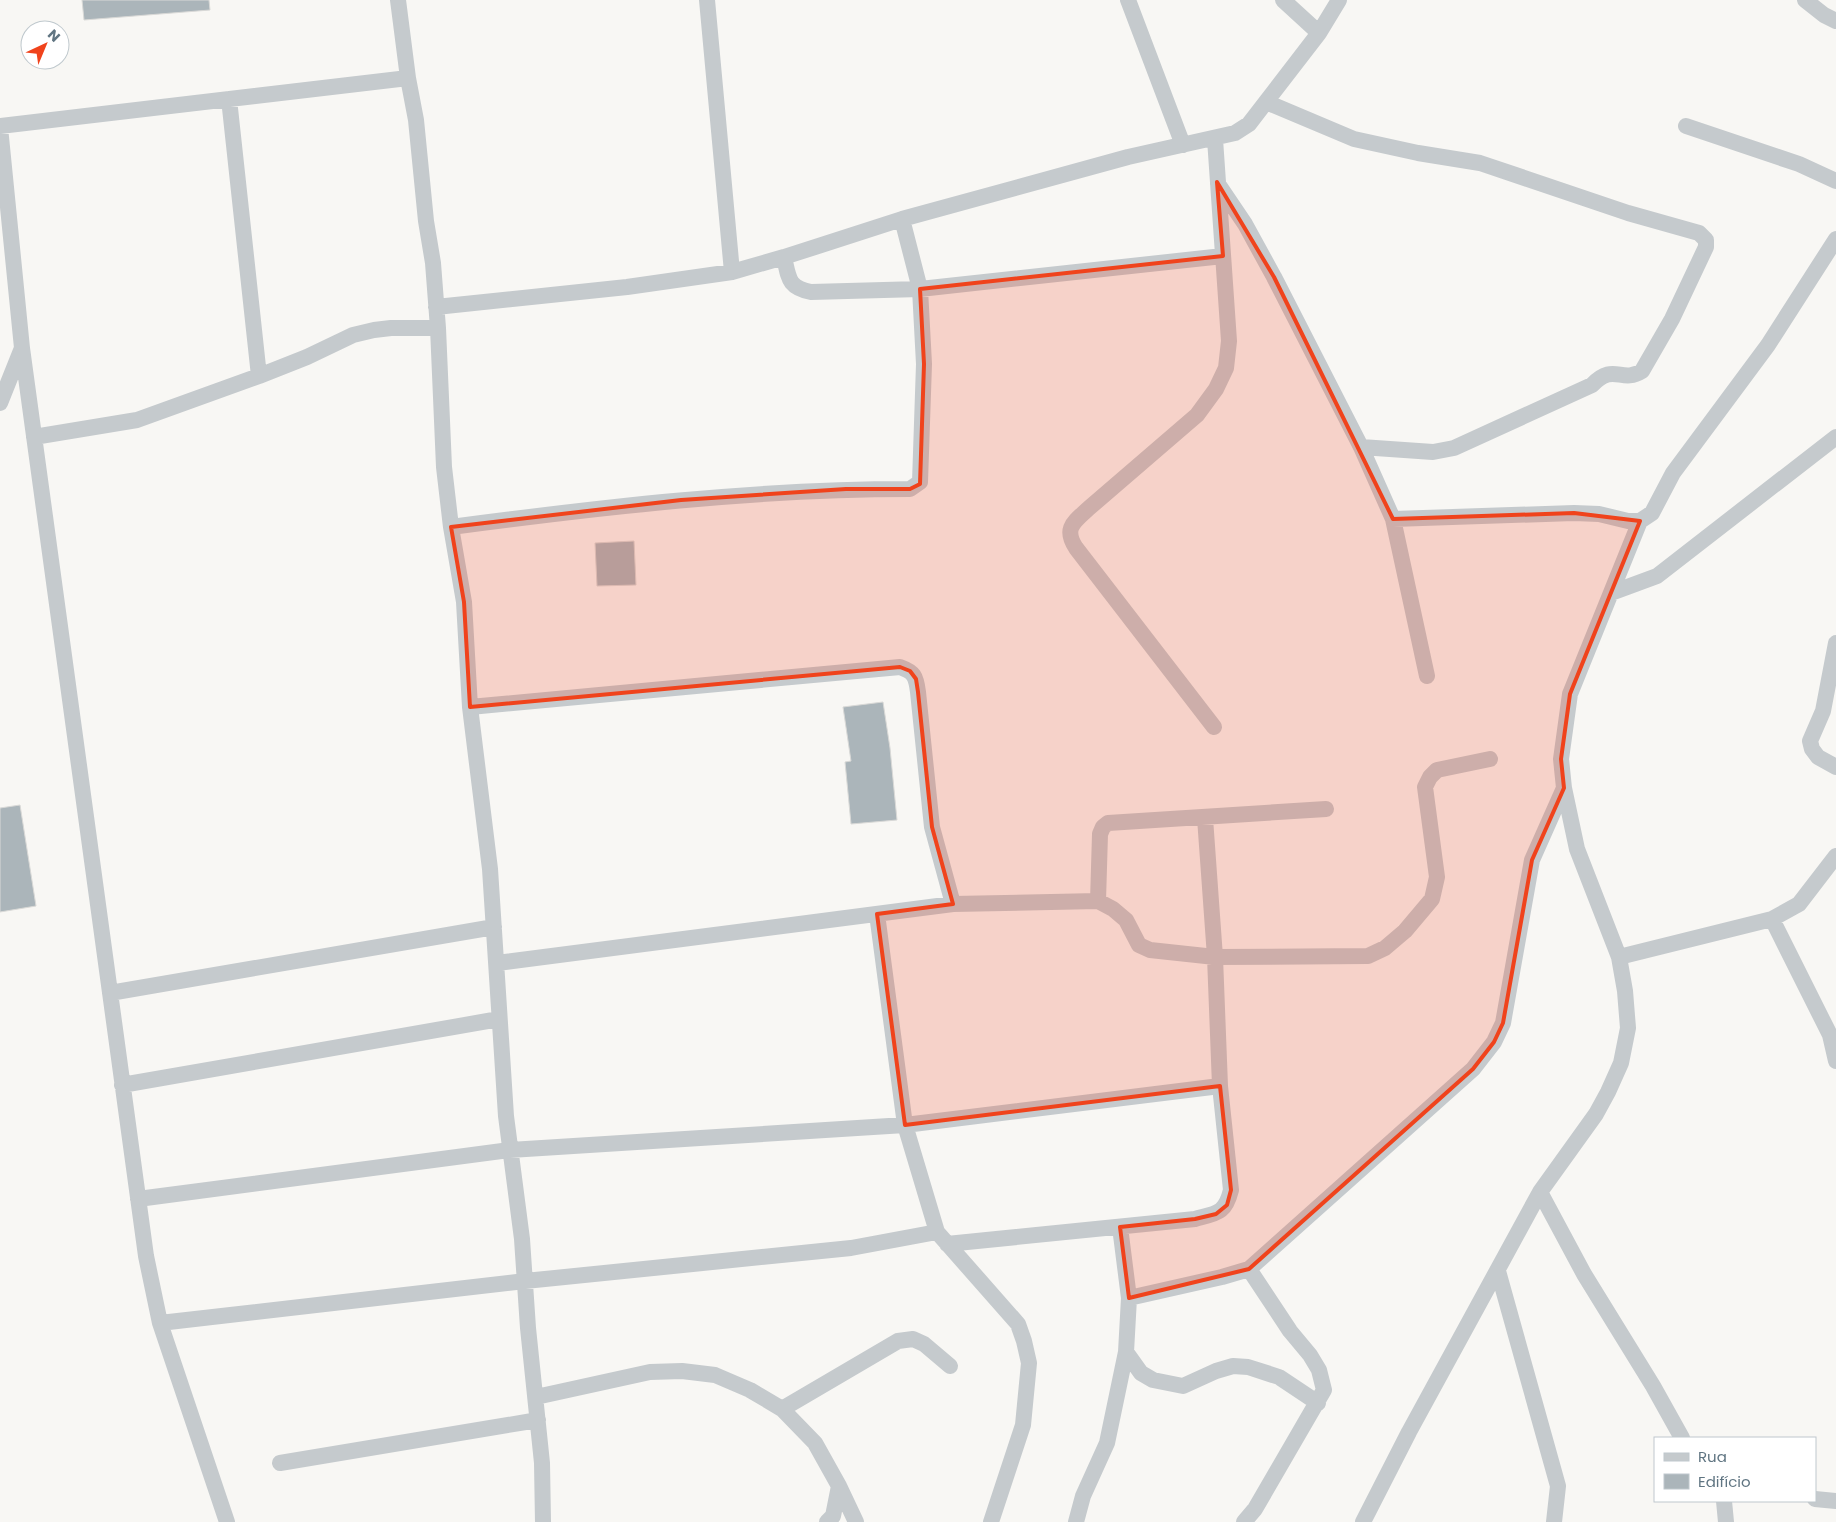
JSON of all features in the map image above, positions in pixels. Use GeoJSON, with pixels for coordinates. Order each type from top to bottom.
{"type":"FeatureCollection","features":[{"type":"Feature","properties":{"kind":"street"},"geometry":{"type":"LineString","coordinates":[[398,0],[408,78],[416,120],[436,306],[441,424],[451,528],[464,602],[470,707],[490,869],[510,1150],[522,1239],[542,1463],[543,1522]]}},
{"type":"Feature","properties":{"kind":"street"},"geometry":{"type":"LineString","coordinates":[[707,0],[732,272]]}},
{"type":"Feature","properties":{"kind":"street"},"geometry":{"type":"LineString","coordinates":[[1128,0],[1183,145]]}},
{"type":"Feature","properties":{"kind":"street"},"geometry":{"type":"LineString","coordinates":[[1283,0],[1319,33]]}},
{"type":"Feature","properties":{"kind":"street"},"geometry":{"type":"LineString","coordinates":[[436,306],[627,287],[732,272],[902,219],[1128,157],[1236,133],[1249,124],[1319,33],[1340,0]]}},
{"type":"Feature","properties":{"kind":"street"},"geometry":{"type":"LineString","coordinates":[[1806,0],[1824,15],[1836,20]]}},
{"type":"Feature","properties":{"kind":"street"},"geometry":{"type":"LineString","coordinates":[[228,1522],[160,1323],[146,1256],[22,348],[0,127],[408,78]]}},
{"type":"Feature","properties":{"kind":"street"},"geometry":{"type":"LineString","coordinates":[[229,99],[259,376]]}},
{"type":"Feature","properties":{"kind":"street"},"geometry":{"type":"LineString","coordinates":[[1266,102],[1354,138],[1418,154],[1480,163],[1618,210],[1699,233],[1706,240],[1706,247],[1672,319],[1642,371],[1635,375],[1627,376],[1609,373],[1599,377],[1592,385],[1454,448],[1433,452],[1361,447]]}},
{"type":"Feature","properties":{"kind":"street"},"geometry":{"type":"LineString","coordinates":[[1686,126],[1799,164],[1836,182]]}},
{"type":"Feature","properties":{"kind":"street"},"geometry":{"type":"LineString","coordinates":[[1214,727],[1076,548],[1070,539],[1070,529],[1089,508],[1197,415],[1216,389],[1226,368],[1228,341],[1215,139]]}},
{"type":"Feature","properties":{"kind":"street"},"geometry":{"type":"LineString","coordinates":[[1217,182],[1246,224],[1361,447],[1393,519],[1427,676]]}},
{"type":"Feature","properties":{"kind":"street"},"geometry":{"type":"LineString","coordinates":[[451,528],[552,514],[681,500],[846,489],[910,489],[916,486],[920,482],[924,364],[920,289],[902,219]]}},
{"type":"Feature","properties":{"kind":"street"},"geometry":{"type":"LineString","coordinates":[[1393,519],[1574,513],[1599,514],[1628,522],[1640,521],[1652,513],[1673,473],[1768,345],[1836,239]]}},
{"type":"Feature","properties":{"kind":"street"},"geometry":{"type":"LineString","coordinates":[[784,257],[790,282],[798,289],[811,292],[920,289],[1223,256]]}},
{"type":"Feature","properties":{"kind":"street"},"geometry":{"type":"LineString","coordinates":[[34,437],[137,420],[259,376],[353,335],[391,328],[438,328]]}},
{"type":"Feature","properties":{"kind":"street"},"geometry":{"type":"LineString","coordinates":[[0,402],[22,348]]}},
{"type":"Feature","properties":{"kind":"street"},"geometry":{"type":"LineString","coordinates":[[1611,593],[1657,576],[1836,437]]}},
{"type":"Feature","properties":{"kind":"street"},"geometry":{"type":"LineString","coordinates":[[1363,1522],[1409,1432],[1540,1192],[1596,1114],[1621,1063],[1628,1028],[1625,991],[1619,958],[1577,849],[1564,788],[1562,760],[1570,694],[1640,521]]}},
{"type":"Feature","properties":{"kind":"street"},"geometry":{"type":"LineString","coordinates":[[1836,643],[1823,711],[1810,741],[1812,749],[1818,757],[1836,766]]}},
{"type":"Feature","properties":{"kind":"street"},"geometry":{"type":"LineString","coordinates":[[470,707],[900,667],[910,670],[916,679],[918,692],[932,827],[953,904]]}},
{"type":"Feature","properties":{"kind":"street"},"geometry":{"type":"LineString","coordinates":[[497,963],[953,904],[1098,901],[1113,909],[1126,920],[1139,945],[1150,950],[1215,957],[1368,956],[1385,948],[1406,931],[1432,899],[1437,877],[1425,787],[1430,777],[1437,770],[1490,759]]}},
{"type":"Feature","properties":{"kind":"street"},"geometry":{"type":"LineString","coordinates":[[1129,1298],[1249,1269],[1472,1069],[1494,1042],[1503,1023],[1532,860],[1564,788]]}},
{"type":"Feature","properties":{"kind":"street"},"geometry":{"type":"LineString","coordinates":[[1098,901],[1100,834],[1103,827],[1108,823],[1326,809]]}},
{"type":"Feature","properties":{"kind":"street"},"geometry":{"type":"LineString","coordinates":[[160,1323],[525,1281],[942,1238],[1120,1227],[1195,1219],[1216,1214],[1227,1205],[1231,1190],[1220,1086],[1215,957],[1205,818]]}},
{"type":"Feature","properties":{"kind":"street"},"geometry":{"type":"LineString","coordinates":[[1619,958],[1772,919],[1799,904],[1836,856]]}},
{"type":"Feature","properties":{"kind":"street"},"geometry":{"type":"LineString","coordinates":[[877,914],[905,1125],[942,1238],[1018,1324],[1029,1363],[1023,1425],[991,1522]]}},
{"type":"Feature","properties":{"kind":"street"},"geometry":{"type":"LineString","coordinates":[[1772,919],[1830,1035],[1836,1061]]}},
{"type":"Feature","properties":{"kind":"street"},"geometry":{"type":"LineString","coordinates":[[110,993],[494,927]]}},
{"type":"Feature","properties":{"kind":"street"},"geometry":{"type":"LineString","coordinates":[[122,1086],[500,1019]]}},
{"type":"Feature","properties":{"kind":"street"},"geometry":{"type":"LineString","coordinates":[[138,1200],[510,1150],[905,1125],[1220,1086]]}},
{"type":"Feature","properties":{"kind":"street"},"geometry":{"type":"LineString","coordinates":[[1540,1192],[1584,1274],[1649,1378],[1681,1437]]}},
{"type":"Feature","properties":{"kind":"street"},"geometry":{"type":"LineString","coordinates":[[1076,1522],[1083,1496],[1107,1443],[1126,1352],[1129,1298],[1120,1227]]}},
{"type":"Feature","properties":{"kind":"street"},"geometry":{"type":"LineString","coordinates":[[1244,1522],[1255,1509],[1324,1390],[1319,1370],[1310,1355],[1290,1331],[1249,1269]]}},
{"type":"Feature","properties":{"kind":"street"},"geometry":{"type":"LineString","coordinates":[[1498,1271],[1558,1486],[1554,1522]]}},
{"type":"Feature","properties":{"kind":"street"},"geometry":{"type":"LineString","coordinates":[[782,1410],[898,1341],[912,1339],[924,1344],[950,1366]]}},
{"type":"Feature","properties":{"kind":"street"},"geometry":{"type":"LineString","coordinates":[[1126,1352],[1141,1373],[1153,1380],[1183,1386],[1233,1366],[1248,1367],[1279,1377],[1318,1403]]}},
{"type":"Feature","properties":{"kind":"street"},"geometry":{"type":"LineString","coordinates":[[536,1397],[650,1372],[682,1371],[715,1375],[750,1390],[782,1410],[815,1443],[856,1522]]}},
{"type":"Feature","properties":{"kind":"street"},"geometry":{"type":"LineString","coordinates":[[280,1463],[538,1420]]}},
{"type":"Feature","properties":{"kind":"street"},"geometry":{"type":"LineString","coordinates":[[827,1522],[832,1516],[839,1486]]}},
{"type":"Feature","properties":{"kind":"street"},"geometry":{"type":"LineString","coordinates":[[1816,1499],[1836,1501]]}},
{"type":"Feature","properties":{"kind":"street"},"geometry":{"type":"LineString","coordinates":[[1724,1502],[1726,1522]]}},
{"type":"Feature","properties":{"kind":"highlighted area"},"geometry":{"type":"Polygon","coordinates":[[[1217,182],[1274,277],[1393,519],[1574,513],[1640,521],[1570,694],[1561,759],[1564,788],[1532,860],[1503,1023],[1494,1042],[1473,1069],[1249,1269],[1129,1298],[1120,1227],[1195,1219],[1216,1214],[1227,1205],[1231,1190],[1220,1086],[905,1125],[877,914],[953,904],[932,827],[918,692],[916,679],[910,671],[900,667],[470,707],[464,602],[451,527],[681,500],[846,489],[910,489],[920,484],[924,364],[920,289],[1223,256],[1217,182]]]}},
{"type":"Feature","properties":{"kind":"building"},"geometry":{"type":"Polygon","coordinates":[[[82,0],[209,0],[210,10],[84,20],[82,0]]]}},
{"type":"Feature","properties":{"kind":"building"},"geometry":{"type":"Polygon","coordinates":[[[634,541],[636,585],[597,586],[595,543],[634,541]]]}},
{"type":"Feature","properties":{"kind":"building"},"geometry":{"type":"Polygon","coordinates":[[[883,702],[890,748],[897,820],[851,824],[845,762],[851,761],[843,707],[883,702]]]}},
{"type":"Feature","properties":{"kind":"building"},"geometry":{"type":"Polygon","coordinates":[[[20,805],[36,906],[0,912],[0,808],[20,805]]]}}]}
